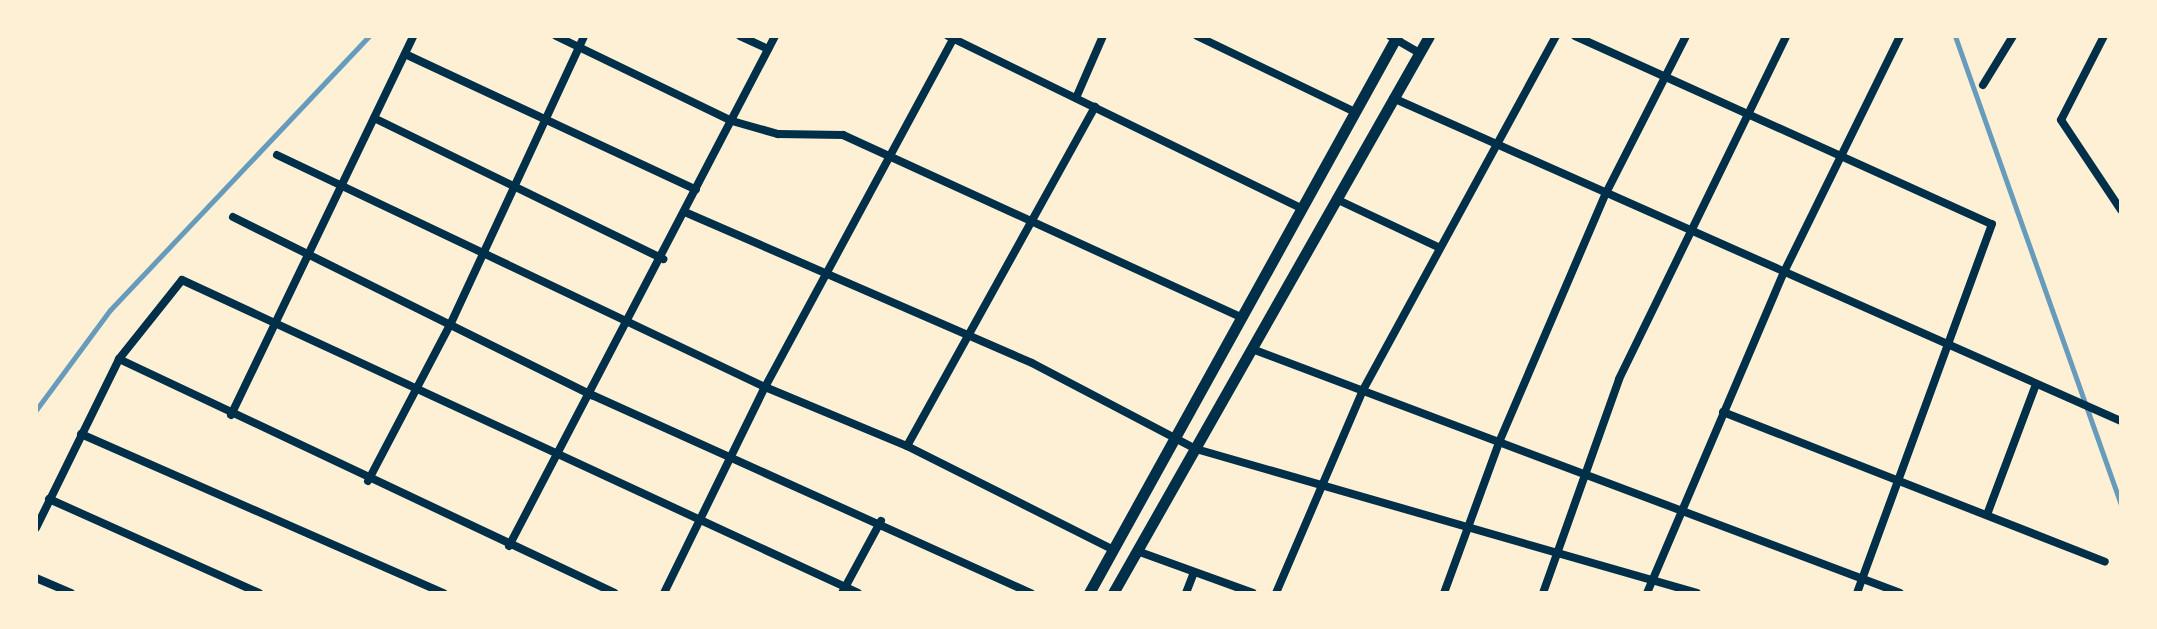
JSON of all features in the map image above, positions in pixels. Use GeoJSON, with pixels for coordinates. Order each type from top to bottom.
{"type":"FeatureCollection","features":[{"type":"Feature","properties":{"kind":"main road"},"geometry":{"type":"LineString","coordinates":[[1113,593],[1429,36]]}},
{"type":"Feature","properties":{"kind":"main road"},"geometry":{"type":"LineString","coordinates":[[1089,593],[1178,439],[1394,37]]}},
{"type":"Feature","properties":{"kind":"street"},"geometry":{"type":"LineString","coordinates":[[231,415],[413,36]]}},
{"type":"Feature","properties":{"kind":"street"},"geometry":{"type":"LineString","coordinates":[[556,36],[732,121],[778,134],[843,135],[1244,318]]}},
{"type":"Feature","properties":{"kind":"street"},"geometry":{"type":"LineString","coordinates":[[368,481],[451,323],[515,187],[543,118],[584,36]]}},
{"type":"Feature","properties":{"kind":"street"},"geometry":{"type":"LineString","coordinates":[[740,36],[768,49]]}},
{"type":"Feature","properties":{"kind":"street"},"geometry":{"type":"LineString","coordinates":[[509,546],[630,324],[775,36]]}},
{"type":"Feature","properties":{"kind":"street"},"geometry":{"type":"LineString","coordinates":[[1076,98],[1103,36]]}},
{"type":"Feature","properties":{"kind":"street"},"geometry":{"type":"LineString","coordinates":[[1197,36],[1355,112]]}},
{"type":"Feature","properties":{"kind":"street"},"geometry":{"type":"LineString","coordinates":[[1276,593],[1363,390],[1493,141],[1556,36]]}},
{"type":"Feature","properties":{"kind":"street"},"geometry":{"type":"LineString","coordinates":[[1575,36],[1992,224],[1946,342],[1857,593]]}},
{"type":"Feature","properties":{"kind":"street"},"geometry":{"type":"LineString","coordinates":[[1444,593],[1500,440],[1606,193],[1686,36]]}},
{"type":"Feature","properties":{"kind":"street"},"geometry":{"type":"LineString","coordinates":[[1543,593],[1583,471],[1688,225],[1786,36]]}},
{"type":"Feature","properties":{"kind":"street"},"geometry":{"type":"LineString","coordinates":[[1647,593],[1784,272],[1900,36]]}},
{"type":"Feature","properties":{"kind":"street"},"geometry":{"type":"LineString","coordinates":[[1983,85],[2013,36]]}},
{"type":"Feature","properties":{"kind":"street"},"geometry":{"type":"LineString","coordinates":[[2104,36],[2061,120],[2121,210]]}},
{"type":"Feature","properties":{"kind":"street"},"geometry":{"type":"LineString","coordinates":[[664,593],[765,387],[893,158],[951,37],[1303,209]]}},
{"type":"Feature","properties":{"kind":"street"},"geometry":{"type":"LineString","coordinates":[[1394,37],[1420,53]]}},
{"type":"Feature","properties":{"kind":"street"},"geometry":{"type":"LineString","coordinates":[[405,54],[696,190]]}},
{"type":"Feature","properties":{"kind":"street"},"geometry":{"type":"LineString","coordinates":[[1393,98],[1606,193],[1688,225],[1784,272],[2121,421]]}},
{"type":"Feature","properties":{"kind":"street"},"geometry":{"type":"LineString","coordinates":[[907,446],[1034,223],[1095,107]]}},
{"type":"Feature","properties":{"kind":"street"},"geometry":{"type":"LineString","coordinates":[[374,118],[663,259]]}},
{"type":"Feature","properties":{"kind":"street"},"geometry":{"type":"LineString","coordinates":[[277,155],[483,257],[765,387],[907,446],[1114,550]]}},
{"type":"Feature","properties":{"kind":"street"},"geometry":{"type":"LineString","coordinates":[[1336,199],[1438,247]]}},
{"type":"Feature","properties":{"kind":"street"},"geometry":{"type":"LineString","coordinates":[[687,213],[968,338],[1196,449],[1697,593]]}},
{"type":"Feature","properties":{"kind":"street"},"geometry":{"type":"LineString","coordinates":[[233,217],[592,395],[734,454],[1031,593]]}},
{"type":"Feature","properties":{"kind":"street"},"geometry":{"type":"LineString","coordinates":[[36,528],[119,359],[179,281],[558,459],[700,520],[844,590],[858,593]]}},
{"type":"Feature","properties":{"kind":"street"},"geometry":{"type":"LineString","coordinates":[[1252,349],[1683,508],[1900,593]]}},
{"type":"Feature","properties":{"kind":"street"},"geometry":{"type":"LineString","coordinates":[[119,359],[368,481],[615,593]]}},
{"type":"Feature","properties":{"kind":"street"},"geometry":{"type":"LineString","coordinates":[[1988,512],[2036,384]]}},
{"type":"Feature","properties":{"kind":"street"},"geometry":{"type":"LineString","coordinates":[[1723,412],[1988,512],[2105,562]]}},
{"type":"Feature","properties":{"kind":"street"},"geometry":{"type":"LineString","coordinates":[[81,434],[444,593]]}},
{"type":"Feature","properties":{"kind":"street"},"geometry":{"type":"LineString","coordinates":[[49,499],[259,593]]}},
{"type":"Feature","properties":{"kind":"street"},"geometry":{"type":"LineString","coordinates":[[844,590],[881,521]]}},
{"type":"Feature","properties":{"kind":"street"},"geometry":{"type":"LineString","coordinates":[[1137,551],[1253,593]]}},
{"type":"Feature","properties":{"kind":"street"},"geometry":{"type":"LineString","coordinates":[[1186,593],[1194,572]]}},
{"type":"Feature","properties":{"kind":"street"},"geometry":{"type":"LineString","coordinates":[[36,578],[71,593]]}},
{"type":"Feature","properties":{"kind":"waterway"},"geometry":{"type":"LineString","coordinates":[[36,410],[110,310],[369,36]]}},
{"type":"Feature","properties":{"kind":"waterway"},"geometry":{"type":"LineString","coordinates":[[1955,36],[2121,505]]}}]}
